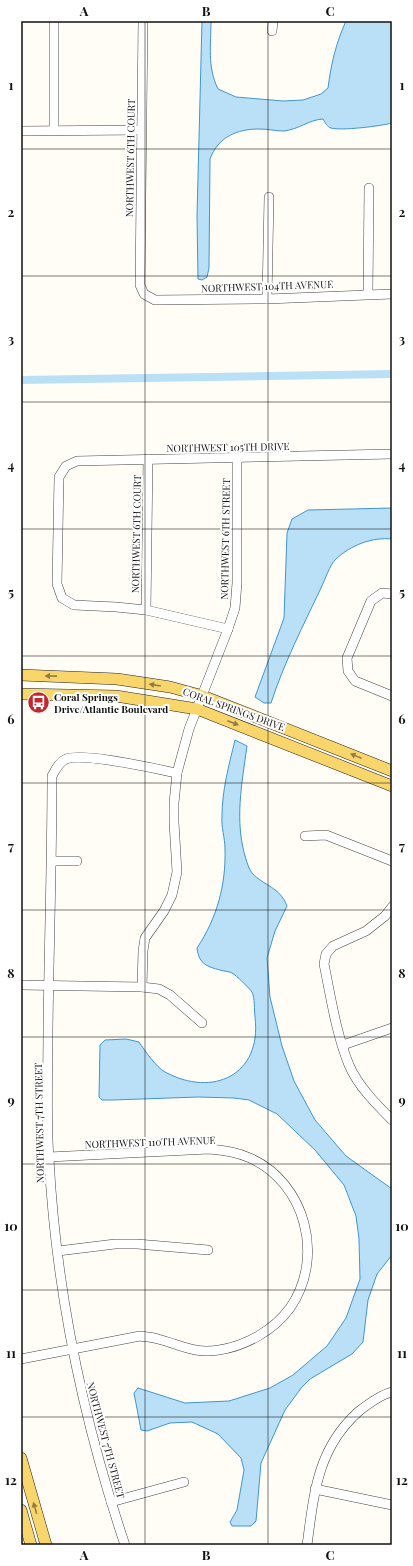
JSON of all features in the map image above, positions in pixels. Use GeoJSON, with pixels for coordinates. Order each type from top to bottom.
{"type":"FeatureCollection","features":[{"type":"Feature","properties":{"kind":"main road","name":"CORAL SPRINGS DRIVE"},"geometry":{"type":"LineString","coordinates":[[21,675],[117,678],[170,687],[202,696],[392,771]]}},
{"type":"Feature","properties":{"kind":"main road","name":"CORAL SPRINGS DRIVE"},"geometry":{"type":"LineString","coordinates":[[21,694],[116,696],[196,709],[392,786]]}},
{"type":"Feature","properties":{"kind":"main road"},"geometry":{"type":"LineString","coordinates":[[21,1458],[46,1545]]}},
{"type":"Feature","properties":{"kind":"main road"},"geometry":{"type":"LineString","coordinates":[[21,1510],[31,1545]]}},
{"type":"Feature","properties":{"kind":"street"},"geometry":{"type":"LineString","coordinates":[[54,21],[54,130]]}},
{"type":"Feature","properties":{"kind":"street","name":"NORTHWEST 6TH COURT"},"geometry":{"type":"LineString","coordinates":[[143,21],[140,285],[144,294]]}},
{"type":"Feature","properties":{"kind":"street"},"geometry":{"type":"LineString","coordinates":[[272,31],[273,21]]}},
{"type":"Feature","properties":{"kind":"street"},"geometry":{"type":"LineString","coordinates":[[21,131],[142,130]]}},
{"type":"Feature","properties":{"kind":"street"},"geometry":{"type":"LineString","coordinates":[[368,294],[369,188]]}},
{"type":"Feature","properties":{"kind":"street"},"geometry":{"type":"LineString","coordinates":[[267,299],[269,197]]}},
{"type":"Feature","properties":{"kind":"street","name":"NORTHWEST 104TH AVENUE"},"geometry":{"type":"LineString","coordinates":[[144,294],[155,300],[267,299],[392,294]]}},
{"type":"Feature","properties":{"kind":"street","name":"NORTHWEST 105TH DRIVE"},"geometry":{"type":"LineString","coordinates":[[146,610],[74,605],[62,598],[57,584],[59,477],[66,466],[76,461],[392,454]]}},
{"type":"Feature","properties":{"kind":"street","name":"NORTHWEST 6TH STREET"},"geometry":{"type":"LineString","coordinates":[[142,987],[143,951],[145,938],[167,906],[172,895],[177,872],[174,803],[177,773],[196,709],[235,608],[236,457]]}},
{"type":"Feature","properties":{"kind":"street","name":"NORTHWEST 6TH COURT"},"geometry":{"type":"LineString","coordinates":[[146,610],[148,459]]}},
{"type":"Feature","properties":{"kind":"street"},"geometry":{"type":"LineString","coordinates":[[392,594],[382,593],[370,601],[347,658],[348,671],[355,681],[392,696]]}},
{"type":"Feature","properties":{"kind":"street"},"geometry":{"type":"LineString","coordinates":[[146,610],[228,629]]}},
{"type":"Feature","properties":{"kind":"street","name":"NORTHWEST 7TH STREET"},"geometry":{"type":"LineString","coordinates":[[125,1545],[91,1433],[72,1348],[58,1251],[49,1157],[48,1097],[52,776],[58,765],[66,759],[78,758],[141,766],[177,773]]}},
{"type":"Feature","properties":{"kind":"street"},"geometry":{"type":"LineString","coordinates":[[305,836],[326,835],[392,861]]}},
{"type":"Feature","properties":{"kind":"street"},"geometry":{"type":"LineString","coordinates":[[52,861],[77,861]]}},
{"type":"Feature","properties":{"kind":"street"},"geometry":{"type":"LineString","coordinates":[[392,907],[385,916],[366,931],[333,946],[326,954],[324,964],[337,1026],[350,1066],[362,1087],[392,1120]]}},
{"type":"Feature","properties":{"kind":"street"},"geometry":{"type":"LineString","coordinates":[[21,986],[142,987],[159,989],[170,995],[202,1023]]}},
{"type":"Feature","properties":{"kind":"street"},"geometry":{"type":"LineString","coordinates":[[343,1045],[392,1028]]}},
{"type":"Feature","properties":{"kind":"street","name":"NORTHWEST 110TH AVENUE"},"geometry":{"type":"LineString","coordinates":[[21,1359],[140,1336],[158,1339],[183,1348],[200,1352],[237,1346],[257,1338],[276,1323],[290,1307],[300,1288],[307,1268],[308,1248],[306,1226],[298,1204],[286,1185],[272,1171],[251,1158],[231,1151],[209,1149],[49,1157]]}},
{"type":"Feature","properties":{"kind":"street"},"geometry":{"type":"LineString","coordinates":[[58,1251],[115,1244],[137,1244],[208,1250]]}},
{"type":"Feature","properties":{"kind":"street"},"geometry":{"type":"LineString","coordinates":[[307,1545],[315,1490],[321,1465],[333,1441],[347,1422],[366,1406],[392,1392]]}},
{"type":"Feature","properties":{"kind":"street"},"geometry":{"type":"LineString","coordinates":[[111,1502],[184,1482]]}},
{"type":"Feature","properties":{"kind":"street"},"geometry":{"type":"LineString","coordinates":[[315,1490],[392,1505]]}},
{"type":"Feature","properties":{"kind":"water"},"geometry":{"type":"Polygon","coordinates":[[[202,21],[211,21],[211,64],[218,89],[236,97],[283,101],[303,100],[321,94],[328,88],[334,54],[346,21],[392,21],[392,123],[361,128],[336,129],[328,127],[323,119],[284,131],[251,129],[236,133],[223,140],[218,145],[210,159],[209,268],[207,277],[202,280],[198,279],[197,216],[202,21]]]}},
{"type":"Feature","properties":{"kind":"water"},"geometry":{"type":"Polygon","coordinates":[[[392,508],[392,539],[377,539],[362,543],[348,550],[334,561],[294,645],[271,703],[264,703],[255,697],[284,618],[287,533],[292,519],[308,510],[392,508]]]}},
{"type":"Feature","properties":{"kind":"water"},"geometry":{"type":"Polygon","coordinates":[[[235,740],[247,746],[241,788],[240,831],[247,862],[252,873],[276,891],[287,906],[275,931],[267,958],[270,997],[282,1046],[294,1081],[315,1120],[346,1156],[392,1189],[392,1255],[377,1274],[368,1300],[363,1342],[352,1354],[310,1379],[302,1387],[285,1410],[261,1463],[256,1521],[251,1526],[232,1526],[230,1522],[237,1510],[244,1470],[241,1458],[218,1434],[192,1422],[170,1423],[147,1431],[141,1430],[134,1393],[138,1388],[185,1403],[229,1401],[270,1388],[293,1375],[327,1346],[346,1318],[360,1279],[359,1239],[356,1216],[344,1185],[315,1150],[277,1114],[249,1100],[198,1097],[102,1100],[99,1097],[100,1045],[105,1040],[126,1039],[139,1042],[154,1063],[162,1070],[183,1079],[200,1083],[216,1081],[231,1076],[242,1067],[251,1054],[255,1037],[254,997],[252,992],[237,976],[232,973],[213,968],[202,962],[197,948],[215,913],[222,888],[225,849],[222,824],[222,806],[226,778],[235,740]]]}},
{"type":"Feature","properties":{"kind":"waterway"},"geometry":{"type":"LineString","coordinates":[[21,380],[392,374]]}},
{"type":"Feature","properties":{"kind":"place","name":"Coral Springs Drive/Atlantic Boulevard"},"geometry":{"type":"Point","coordinates":[38,703]}}]}
